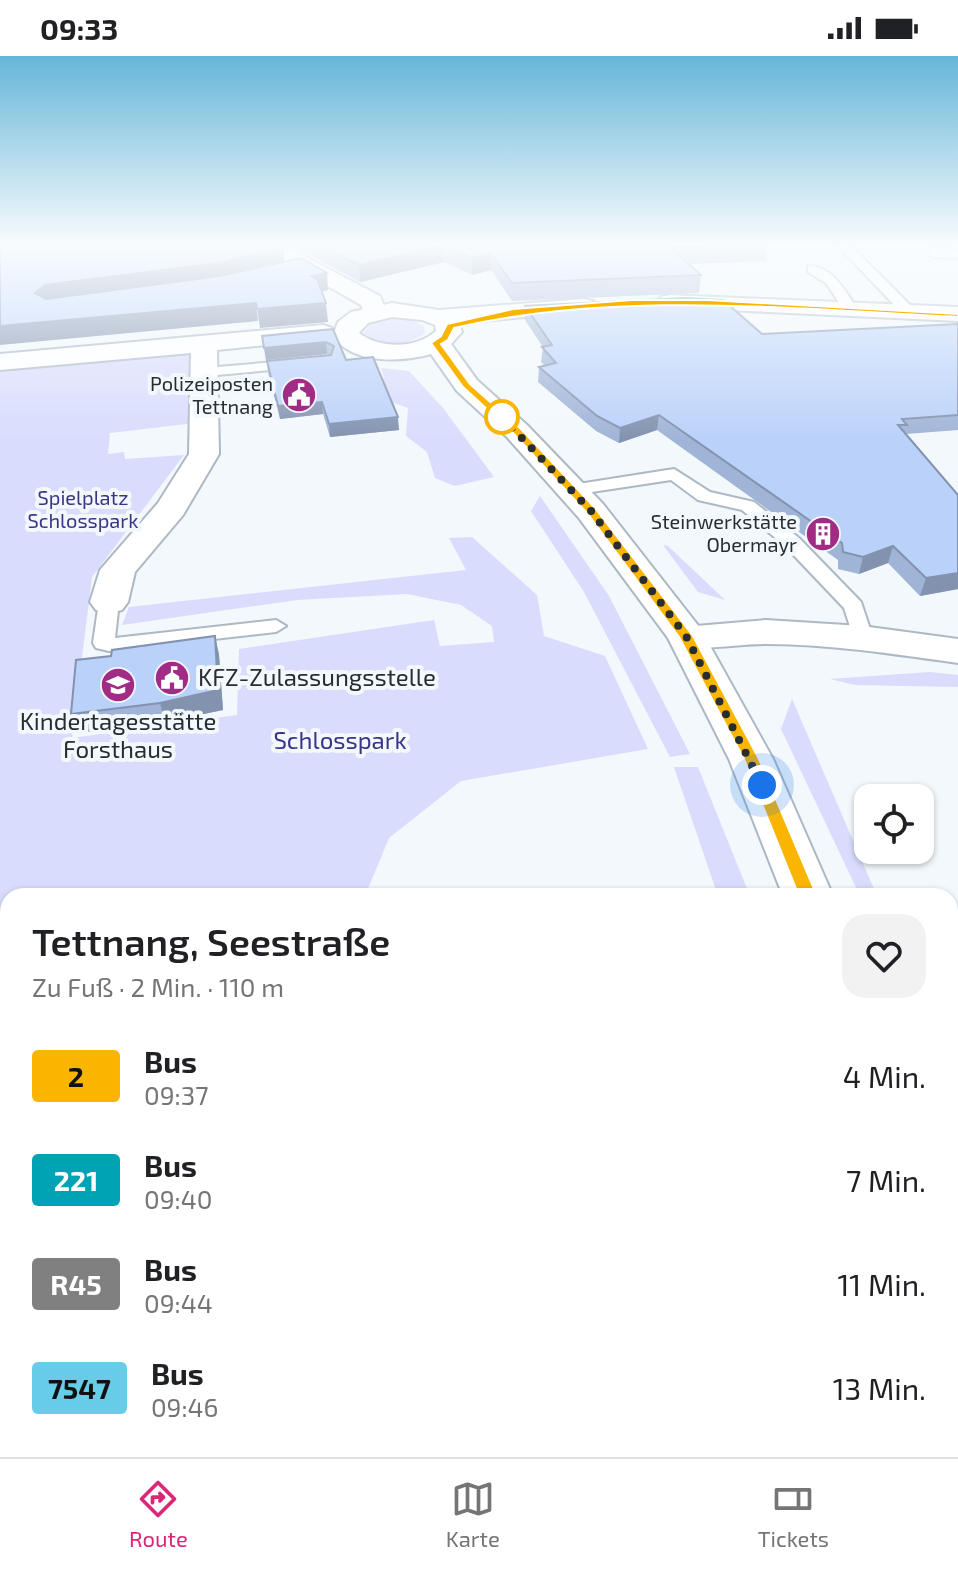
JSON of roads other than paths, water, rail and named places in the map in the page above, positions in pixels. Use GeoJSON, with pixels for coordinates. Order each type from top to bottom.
{"type":"FeatureCollection","features":[{"type":"Feature","properties":{"kind":"main road"},"geometry":{"type":"LineString","coordinates":[[0,362],[205,358],[345,331],[354,320],[375,313],[406,310]]}},
{"type":"Feature","properties":{"kind":"main road"},"geometry":{"type":"LineString","coordinates":[[411,310],[442,329],[454,364],[467,385],[517,431],[572,490],[686,636],[751,759],[805,888]]}},
{"type":"Feature","properties":{"kind":"main road"},"geometry":{"type":"LineString","coordinates":[[387,351],[412,350],[442,329],[513,312],[534,310]]}},
{"type":"Feature","properties":{"kind":"main road"},"geometry":{"type":"LineString","coordinates":[[862,310],[958,314]]}},
{"type":"Feature","properties":{"kind":"main road"},"geometry":{"type":"LineString","coordinates":[[345,331],[356,344],[387,351],[423,369],[467,385]]}},
{"type":"Feature","properties":{"kind":"main road"},"geometry":{"type":"LineString","coordinates":[[109,602],[118,570],[171,508],[204,454],[205,358]]}},
{"type":"Feature","properties":{"kind":"main road"},"geometry":{"type":"LineString","coordinates":[[686,636],[766,632],[862,638],[958,651]]}},
{"type":"Feature","properties":{"kind":"lane"},"geometry":{"type":"LineString","coordinates":[[205,358],[312,363]]}},
{"type":"Feature","properties":{"kind":"lane"},"geometry":{"type":"LineString","coordinates":[[572,490],[674,474],[704,496],[748,506],[792,542],[854,606],[862,638]]}},
{"type":"Feature","properties":{"kind":"lane"},"geometry":{"type":"LineString","coordinates":[[109,602],[104,643],[109,645],[276,626]]}},
{"type":"Feature","properties":{"kind":"place","name":"Polizeiposten Tettnang"},"geometry":{"type":"Point","coordinates":[299,395]}},
{"type":"Feature","properties":{"kind":"place","name":"Steinwerkstätte Obermayr"},"geometry":{"type":"Point","coordinates":[823,534]}},
{"type":"Feature","properties":{"kind":"place","name":"KFZ-Zulassungsstelle"},"geometry":{"type":"Point","coordinates":[172,678]}},
{"type":"Feature","properties":{"kind":"place","name":"Kindertagesstätte Forsthaus"},"geometry":{"type":"Point","coordinates":[118,685]}},
{"type":"Feature","properties":{"kind":"park label","name":"Spielplatz Schlosspark"},"geometry":{"type":"Point","coordinates":[83,510]}},
{"type":"Feature","properties":{"kind":"park label","name":"Schlosspark"},"geometry":{"type":"Point","coordinates":[340,741]}}]}
